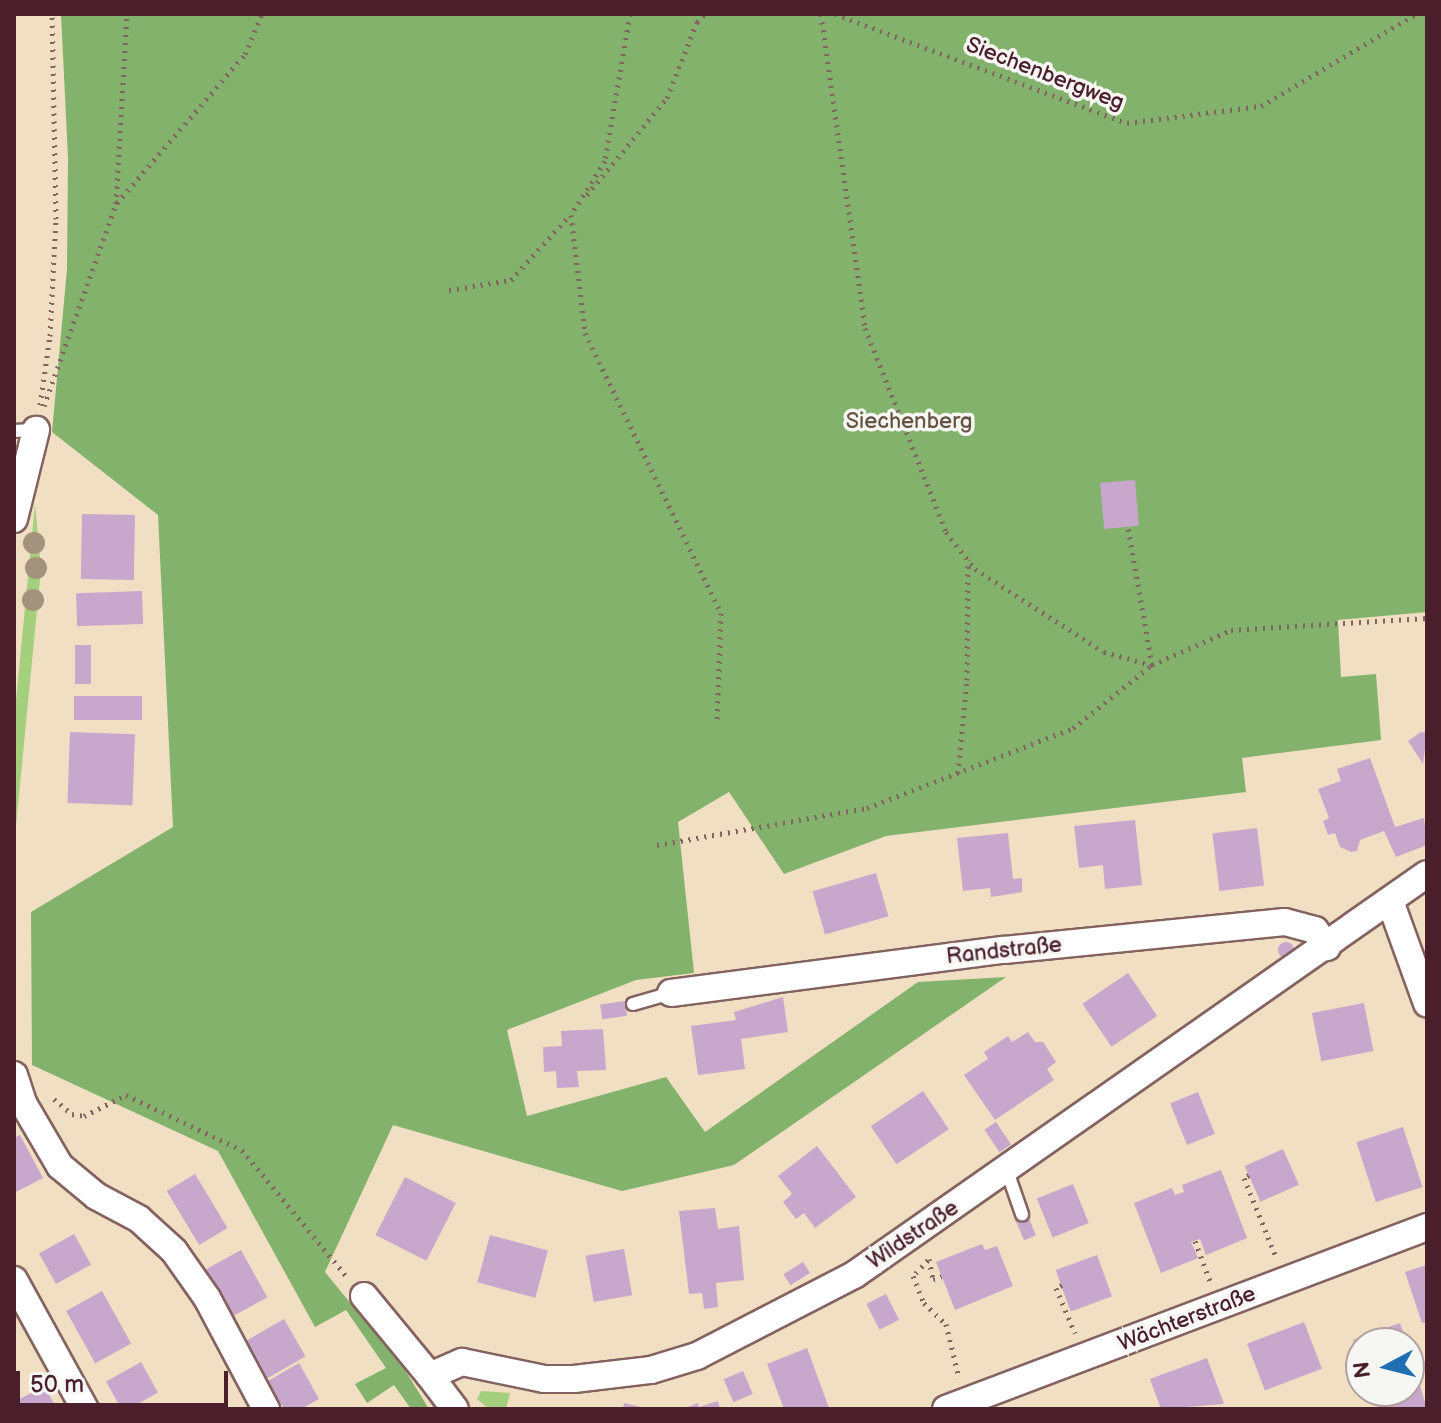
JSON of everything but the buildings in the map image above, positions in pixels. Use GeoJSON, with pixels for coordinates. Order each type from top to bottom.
{"type":"FeatureCollection","features":[{"type":"Feature","properties":{"kind":"street"},"geometry":{"type":"LineString","coordinates":[[14,519],[25,430]]}},
{"type":"Feature","properties":{"kind":"street","name":"Wildstraße"},"geometry":{"type":"LineString","coordinates":[[430,1376],[462,1362],[544,1379],[574,1379],[651,1370],[697,1356],[854,1275],[1007,1171],[1427,874]]}},
{"type":"Feature","properties":{"kind":"street"},"geometry":{"type":"LineString","coordinates":[[1390,901],[1427,1003]]}},
{"type":"Feature","properties":{"kind":"street","name":"Randstraße"},"geometry":{"type":"LineString","coordinates":[[671,993],[1004,950],[1285,922],[1315,930],[1327,947]]}},
{"type":"Feature","properties":{"kind":"street"},"geometry":{"type":"LineString","coordinates":[[14,1075],[23,1103],[60,1166],[96,1196],[139,1219],[174,1251],[207,1298],[266,1409]]}},
{"type":"Feature","properties":{"kind":"street","name":"Wächterstraße"},"geometry":{"type":"LineString","coordinates":[[946,1409],[1427,1227]]}},
{"type":"Feature","properties":{"kind":"street"},"geometry":{"type":"LineString","coordinates":[[14,1280],[85,1409]]}},
{"type":"Feature","properties":{"kind":"street"},"geometry":{"type":"LineString","coordinates":[[364,1296],[455,1409]]}},
{"type":"Feature","properties":{"kind":"lane"},"geometry":{"type":"LineString","coordinates":[[633,1004],[671,993]]}},
{"type":"Feature","properties":{"kind":"lane"},"geometry":{"type":"LineString","coordinates":[[1007,1171],[1022,1214]]}},
{"type":"Feature","properties":{"kind":"path"},"geometry":{"type":"LineString","coordinates":[[25,430],[50,336],[56,219],[52,14]]}},
{"type":"Feature","properties":{"kind":"path"},"geometry":{"type":"LineString","coordinates":[[25,430],[116,204],[127,14]]}},
{"type":"Feature","properties":{"kind":"path"},"geometry":{"type":"LineString","coordinates":[[116,204],[245,54],[262,14]]}},
{"type":"Feature","properties":{"kind":"path"},"geometry":{"type":"LineString","coordinates":[[630,14],[605,161],[571,215],[585,333],[721,613],[717,723]]}},
{"type":"Feature","properties":{"kind":"path"},"geometry":{"type":"LineString","coordinates":[[449,290],[511,280],[571,215],[667,98],[697,22],[705,14]]}},
{"type":"Feature","properties":{"kind":"path"},"geometry":{"type":"LineString","coordinates":[[821,14],[865,328],[946,532],[968,559],[1104,652],[1152,665]]}},
{"type":"Feature","properties":{"kind":"path","name":"Siechenbergweg"},"geometry":{"type":"LineString","coordinates":[[835,14],[1127,123],[1261,106],[1416,14]]}},
{"type":"Feature","properties":{"kind":"path"},"geometry":{"type":"LineString","coordinates":[[1128,527],[1129,555],[1152,665]]}},
{"type":"Feature","properties":{"kind":"path"},"geometry":{"type":"LineString","coordinates":[[958,773],[967,680],[968,559]]}},
{"type":"Feature","properties":{"kind":"path"},"geometry":{"type":"LineString","coordinates":[[657,845],[867,808],[1073,728],[1152,665],[1231,630],[1427,618]]}},
{"type":"Feature","properties":{"kind":"path"},"geometry":{"type":"LineString","coordinates":[[43,1090],[72,1114],[84,1116],[126,1095],[242,1150],[364,1296]]}},
{"type":"Feature","properties":{"kind":"path"},"geometry":{"type":"LineString","coordinates":[[1249,1175],[1244,1178],[1276,1254]]}},
{"type":"Feature","properties":{"kind":"path"},"geometry":{"type":"LineString","coordinates":[[1195,1241],[1220,1307]]}},
{"type":"Feature","properties":{"kind":"path"},"geometry":{"type":"LineString","coordinates":[[928,1260],[913,1276],[924,1303],[946,1324],[960,1382]]}},
{"type":"Feature","properties":{"kind":"path"},"geometry":{"type":"LineString","coordinates":[[1062,1285],[1056,1288],[1073,1327]]}},
{"type":"Feature","properties":{"kind":"green space","name":"Siechenberg"},"geometry":{"type":"Polygon","coordinates":[[[61,14],[1427,14],[1427,612],[1338,620],[1341,677],[1376,674],[1381,740],[1242,758],[1246,792],[886,836],[784,874],[729,792],[678,822],[694,973],[636,980],[507,1030],[527,1116],[666,1077],[705,1132],[918,982],[1006,977],[734,1165],[622,1191],[393,1125],[325,1272],[405,1370],[429,1409],[411,1409],[394,1385],[367,1403],[355,1384],[386,1368],[346,1310],[315,1327],[218,1151],[32,1065],[31,912],[173,827],[158,515],[52,432],[67,269],[68,158],[61,14]]]}},
{"type":"Feature","properties":{"kind":"green space"},"geometry":{"type":"Polygon","coordinates":[[[35,504],[41,569],[14,846],[14,721],[35,504]]]}},
{"type":"Feature","properties":{"kind":"green space"},"geometry":{"type":"Polygon","coordinates":[[[481,1391],[510,1393],[506,1409],[489,1409],[477,1399],[481,1391]]]}}]}
